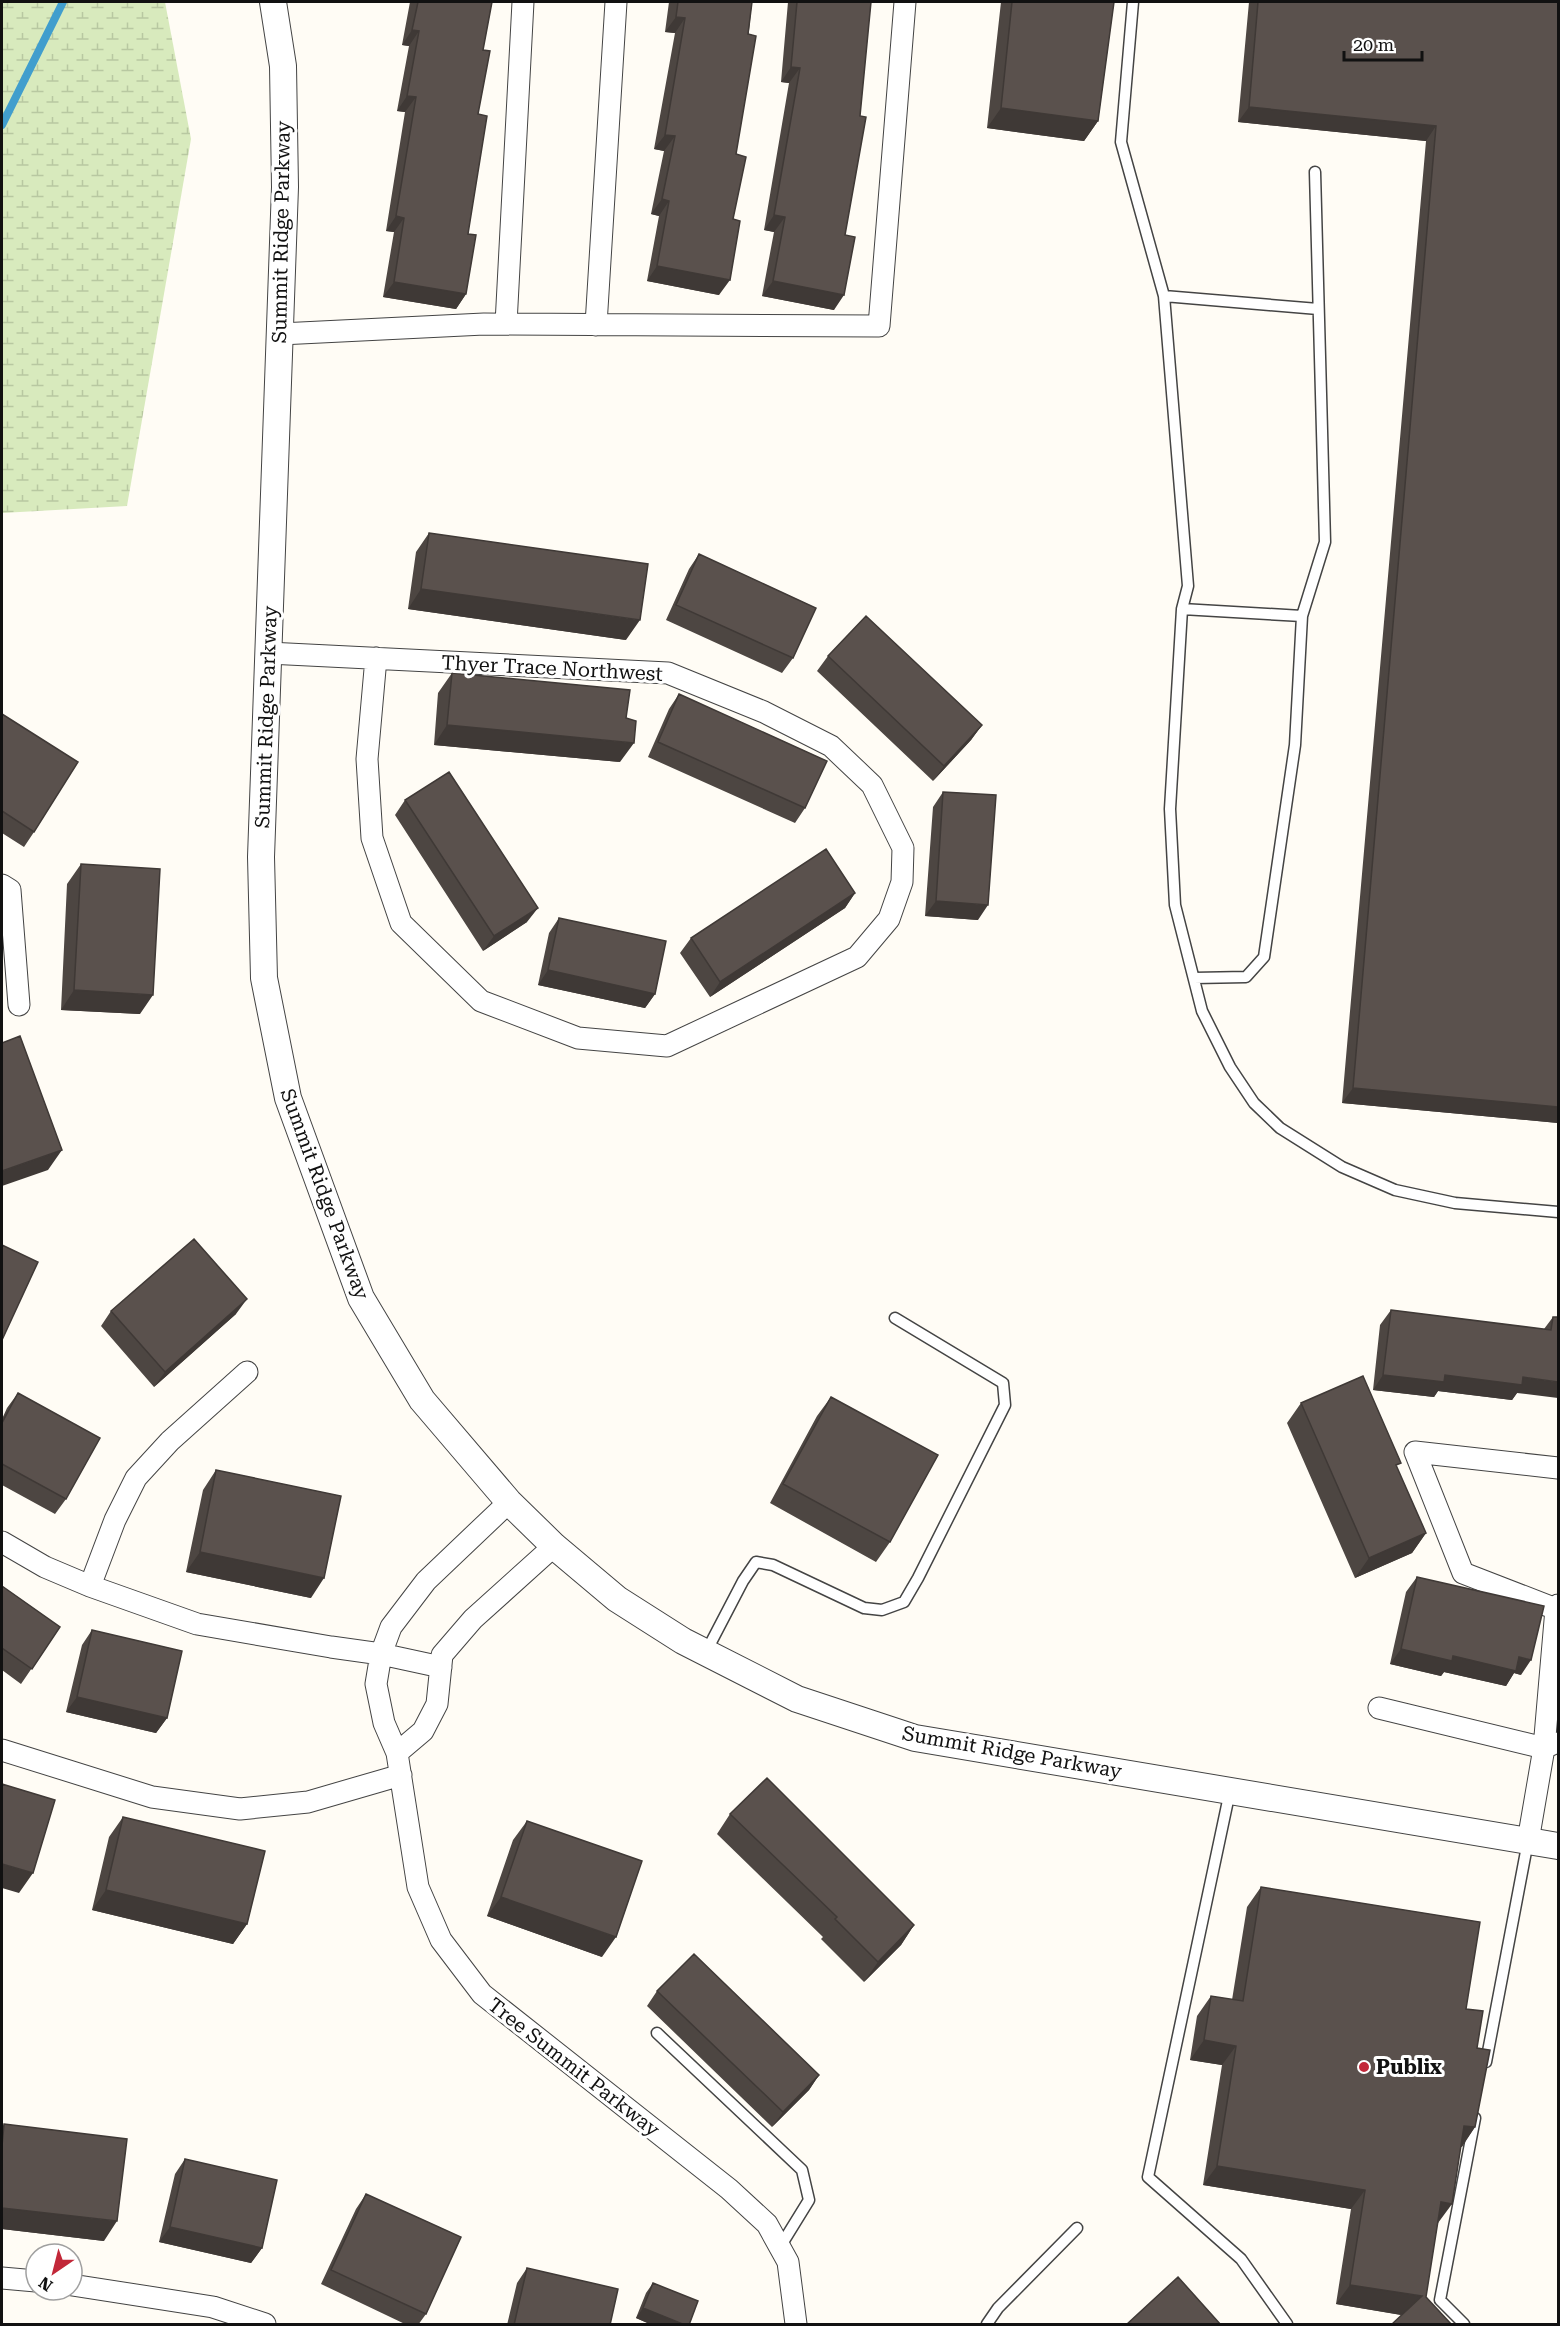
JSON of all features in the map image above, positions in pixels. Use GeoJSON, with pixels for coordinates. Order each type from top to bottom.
{"type":"FeatureCollection","features":[{"type":"Feature","properties":{"kind":"street","name":"Summit Ridge Parkway"},"geometry":{"type":"LineString","coordinates":[[273,2],[283,66],[285,186],[261,857],[264,978],[288,1098],[361,1298],[422,1400],[509,1502],[554,1546],[617,1599],[683,1641],[797,1699],[915,1738],[1558,1846]]}},
{"type":"Feature","properties":{"kind":"street"},"geometry":{"type":"LineString","coordinates":[[506,324],[523,2]]}},
{"type":"Feature","properties":{"kind":"street"},"geometry":{"type":"LineString","coordinates":[[596,325],[616,2]]}},
{"type":"Feature","properties":{"kind":"street"},"geometry":{"type":"LineString","coordinates":[[280,334],[506,324],[879,327],[905,2]]}},
{"type":"Feature","properties":{"kind":"street","name":"Thyer Trace Northwest"},"geometry":{"type":"LineString","coordinates":[[268,653],[376,658],[668,673],[764,712],[831,746],[872,785],[903,848],[902,882],[889,920],[857,957],[667,1046],[578,1038],[481,1001],[401,923],[372,838],[367,759],[376,658]]}},
{"type":"Feature","properties":{"kind":"street"},"geometry":{"type":"LineString","coordinates":[[2,885],[10,890],[19,1005]]}},
{"type":"Feature","properties":{"kind":"street"},"geometry":{"type":"LineString","coordinates":[[90,1586],[115,1520],[136,1478],[170,1441],[247,1372]]}},
{"type":"Feature","properties":{"kind":"street"},"geometry":{"type":"LineString","coordinates":[[1528,1841],[1551,1745],[1557,1607],[1463,1573],[1415,1452],[1558,1468]]}},
{"type":"Feature","properties":{"kind":"street","name":"Tree Summit Parkway"},"geometry":{"type":"LineString","coordinates":[[509,1502],[426,1581],[391,1627],[381,1654],[376,1684],[384,1723],[397,1753],[418,1887],[441,1940],[482,1994],[729,2189],[766,2224],[788,2262],[796,2325]]}},
{"type":"Feature","properties":{"kind":"street"},"geometry":{"type":"LineString","coordinates":[[2,1542],[45,1567],[90,1586],[197,1624],[381,1654],[441,1667]]}},
{"type":"Feature","properties":{"kind":"street"},"geometry":{"type":"LineString","coordinates":[[397,1753],[423,1731],[437,1704],[442,1655],[473,1619],[554,1546]]}},
{"type":"Feature","properties":{"kind":"street"},"geometry":{"type":"LineString","coordinates":[[1380,1708],[1551,1745]]}},
{"type":"Feature","properties":{"kind":"street"},"geometry":{"type":"LineString","coordinates":[[2,1750],[152,1797],[240,1809],[308,1802],[401,1775]]}},
{"type":"Feature","properties":{"kind":"street"},"geometry":{"type":"LineString","coordinates":[[2,2278],[24,2280]]}},
{"type":"Feature","properties":{"kind":"street"},"geometry":{"type":"LineString","coordinates":[[84,2287],[213,2307],[265,2325]]}},
{"type":"Feature","properties":{"kind":"lane"},"geometry":{"type":"LineString","coordinates":[[1133,2],[1121,142],[1164,296],[1188,586],[1182,609],[1170,809],[1175,905],[1202,1011],[1230,1067],[1254,1103],[1289,1133],[1342,1167],[1395,1190],[1455,1203],[1558,1212]]}},
{"type":"Feature","properties":{"kind":"lane"},"geometry":{"type":"LineString","coordinates":[[1194,978],[1246,977],[1264,957],[1295,745],[1302,616],[1325,542],[1315,172]]}},
{"type":"Feature","properties":{"kind":"lane"},"geometry":{"type":"LineString","coordinates":[[1164,296],[1318,309]]}},
{"type":"Feature","properties":{"kind":"lane"},"geometry":{"type":"LineString","coordinates":[[1182,609],[1302,616]]}},
{"type":"Feature","properties":{"kind":"lane"},"geometry":{"type":"LineString","coordinates":[[706,1653],[743,1581],[756,1562],[774,1565],[864,1608],[882,1610],[904,1602],[909,1594],[1005,1405],[1003,1383],[895,1318]]}},
{"type":"Feature","properties":{"kind":"lane"},"geometry":{"type":"LineString","coordinates":[[1230,1791],[1149,2177],[1241,2259],[1287,2325]]}},
{"type":"Feature","properties":{"kind":"lane"},"geometry":{"type":"LineString","coordinates":[[1482,2079],[1528,1841]]}},
{"type":"Feature","properties":{"kind":"lane"},"geometry":{"type":"LineString","coordinates":[[657,2033],[802,2170],[809,2200],[780,2248]]}},
{"type":"Feature","properties":{"kind":"lane"},"geometry":{"type":"LineString","coordinates":[[1464,2325],[1440,2300],[1476,2110]]}},
{"type":"Feature","properties":{"kind":"lane"},"geometry":{"type":"LineString","coordinates":[[987,2325],[998,2308],[1077,2228]]}},
{"type":"Feature","properties":{"kind":"green space"},"geometry":{"type":"Polygon","coordinates":[[[2,2],[165,2],[191,139],[127,506],[2,513],[2,2]]]}},
{"type":"Feature","properties":{"kind":"building"},"geometry":{"type":"Polygon","coordinates":[[[418,2],[492,2],[483,50],[490,51],[478,114],[487,116],[468,234],[476,235],[466,294],[394,282],[404,218],[396,216],[416,97],[407,96],[419,31],[412,30],[418,2]]]}},
{"type":"Feature","properties":{"kind":"building"},"geometry":{"type":"Polygon","coordinates":[[[678,2],[752,2],[748,34],[756,36],[736,154],[746,157],[733,219],[740,221],[730,280],[657,266],[669,201],[662,199],[675,136],[665,135],[685,18],[676,17],[678,2]]]}},
{"type":"Feature","properties":{"kind":"building"},"geometry":{"type":"Polygon","coordinates":[[[797,2],[871,2],[860,116],[866,117],[845,235],[855,237],[844,295],[773,281],[785,217],[774,215],[800,68],[791,67],[797,2]]]}},
{"type":"Feature","properties":{"kind":"building"},"geometry":{"type":"Polygon","coordinates":[[[1012,2],[1114,2],[1098,121],[1001,108],[1012,2]]]}},
{"type":"Feature","properties":{"kind":"building"},"geometry":{"type":"Polygon","coordinates":[[[1258,2],[1558,2],[1558,1107],[1353,1088],[1436,126],[1249,107],[1258,2]]]}},
{"type":"Feature","properties":{"kind":"building"},"geometry":{"type":"Polygon","coordinates":[[[429,533],[648,564],[640,620],[421,589],[429,533]]]}},
{"type":"Feature","properties":{"kind":"building"},"geometry":{"type":"Polygon","coordinates":[[[699,554],[816,608],[793,658],[676,605],[699,554]]]}},
{"type":"Feature","properties":{"kind":"building"},"geometry":{"type":"Polygon","coordinates":[[[866,616],[982,725],[944,766],[828,656],[866,616]]]}},
{"type":"Feature","properties":{"kind":"building"},"geometry":{"type":"Polygon","coordinates":[[[452,673],[630,690],[626,718],[636,721],[634,743],[447,725],[452,673]]]}},
{"type":"Feature","properties":{"kind":"building"},"geometry":{"type":"Polygon","coordinates":[[[679,694],[827,761],[805,808],[658,742],[679,694]]]}},
{"type":"Feature","properties":{"kind":"building"},"geometry":{"type":"Polygon","coordinates":[[[2,714],[78,762],[34,832],[2,811],[2,714]]]}},
{"type":"Feature","properties":{"kind":"building"},"geometry":{"type":"Polygon","coordinates":[[[449,772],[538,908],[494,936],[405,800],[449,772]]]}},
{"type":"Feature","properties":{"kind":"building"},"geometry":{"type":"Polygon","coordinates":[[[943,792],[996,795],[988,905],[936,901],[943,792]]]}},
{"type":"Feature","properties":{"kind":"building"},"geometry":{"type":"Polygon","coordinates":[[[826,849],[855,893],[720,982],[691,938],[826,849]]]}},
{"type":"Feature","properties":{"kind":"building"},"geometry":{"type":"Polygon","coordinates":[[[81,864],[160,869],[153,995],[74,990],[81,864]]]}},
{"type":"Feature","properties":{"kind":"building"},"geometry":{"type":"Polygon","coordinates":[[[559,918],[666,941],[655,994],[548,970],[559,918]]]}},
{"type":"Feature","properties":{"kind":"building"},"geometry":{"type":"Polygon","coordinates":[[[20,1036],[62,1150],[2,1171],[2,1043],[20,1036]]]}},
{"type":"Feature","properties":{"kind":"building"},"geometry":{"type":"Polygon","coordinates":[[[194,1239],[247,1299],[165,1372],[111,1311],[194,1239]]]}},
{"type":"Feature","properties":{"kind":"building"},"geometry":{"type":"Polygon","coordinates":[[[2,1245],[38,1262],[2,1340],[2,1245]]]}},
{"type":"Feature","properties":{"kind":"building"},"geometry":{"type":"Polygon","coordinates":[[[1391,1310],[1551,1330],[1553,1317],[1558,1317],[1558,1382],[1523,1377],[1522,1385],[1445,1375],[1444,1382],[1383,1375],[1391,1310]]]}},
{"type":"Feature","properties":{"kind":"building"},"geometry":{"type":"Polygon","coordinates":[[[1363,1376],[1401,1463],[1396,1465],[1426,1533],[1369,1558],[1301,1403],[1363,1376]]]}},
{"type":"Feature","properties":{"kind":"building"},"geometry":{"type":"Polygon","coordinates":[[[18,1393],[100,1438],[66,1499],[2,1464],[2,1423],[18,1393]]]}},
{"type":"Feature","properties":{"kind":"building"},"geometry":{"type":"Polygon","coordinates":[[[831,1397],[938,1455],[890,1542],[783,1484],[831,1397]]]}},
{"type":"Feature","properties":{"kind":"building"},"geometry":{"type":"Polygon","coordinates":[[[216,1470],[341,1496],[324,1578],[200,1552],[216,1470]]]}},
{"type":"Feature","properties":{"kind":"building"},"geometry":{"type":"Polygon","coordinates":[[[1417,1577],[1544,1606],[1531,1660],[1519,1657],[1516,1671],[1453,1656],[1452,1661],[1401,1649],[1417,1577]]]}},
{"type":"Feature","properties":{"kind":"building"},"geometry":{"type":"Polygon","coordinates":[[[2,1586],[60,1627],[32,1669],[2,1648],[2,1586]]]}},
{"type":"Feature","properties":{"kind":"building"},"geometry":{"type":"Polygon","coordinates":[[[92,1630],[182,1651],[167,1718],[77,1697],[92,1630]]]}},
{"type":"Feature","properties":{"kind":"building"},"geometry":{"type":"Polygon","coordinates":[[[767,1778],[914,1925],[878,1962],[835,1919],[837,1917],[730,1814],[767,1778]]]}},
{"type":"Feature","properties":{"kind":"building"},"geometry":{"type":"Polygon","coordinates":[[[2,1784],[55,1800],[33,1873],[2,1864],[2,1784]]]}},
{"type":"Feature","properties":{"kind":"building"},"geometry":{"type":"Polygon","coordinates":[[[123,1817],[265,1851],[247,1924],[106,1890],[123,1817]]]}},
{"type":"Feature","properties":{"kind":"building"},"geometry":{"type":"Polygon","coordinates":[[[527,1821],[642,1861],[616,1937],[501,1897],[527,1821]]]}},
{"type":"Feature","properties":{"kind":"building"},"geometry":{"type":"Polygon","coordinates":[[[1261,1887],[1480,1922],[1466,2009],[1483,2011],[1477,2048],[1490,2050],[1475,2127],[1464,2126],[1452,2204],[1441,2202],[1426,2297],[1452,2325],[1391,2325],[1422,2296],[1350,2285],[1365,2190],[1217,2166],[1236,2046],[1204,2040],[1211,1996],[1243,2001],[1261,1887]]]}},
{"type":"Feature","properties":{"kind":"building"},"geometry":{"type":"Polygon","coordinates":[[[694,1954],[819,2075],[783,2112],[657,1991],[694,1954]]]}},
{"type":"Feature","properties":{"kind":"building"},"geometry":{"type":"Polygon","coordinates":[[[4,2124],[127,2139],[117,2221],[2,2208],[4,2124]]]}},
{"type":"Feature","properties":{"kind":"building"},"geometry":{"type":"Polygon","coordinates":[[[185,2159],[277,2180],[262,2248],[170,2227],[185,2159]]]}},
{"type":"Feature","properties":{"kind":"building"},"geometry":{"type":"Polygon","coordinates":[[[366,2194],[461,2237],[426,2314],[331,2270],[366,2194]]]}},
{"type":"Feature","properties":{"kind":"building"},"geometry":{"type":"Polygon","coordinates":[[[527,2268],[618,2289],[610,2325],[514,2325],[527,2268]]]}},
{"type":"Feature","properties":{"kind":"building"},"geometry":{"type":"Polygon","coordinates":[[[1178,2277],[1221,2325],[1126,2325],[1178,2277]]]}},
{"type":"Feature","properties":{"kind":"building"},"geometry":{"type":"Polygon","coordinates":[[[653,2283],[698,2301],[689,2325],[643,2308],[653,2283]]]}},
{"type":"Feature","properties":{"kind":"waterway"},"geometry":{"type":"LineString","coordinates":[[2,125],[63,2]]}},
{"type":"Feature","properties":{"kind":"place","name":"Publix"},"geometry":{"type":"Point","coordinates":[1364,2067]}}]}
